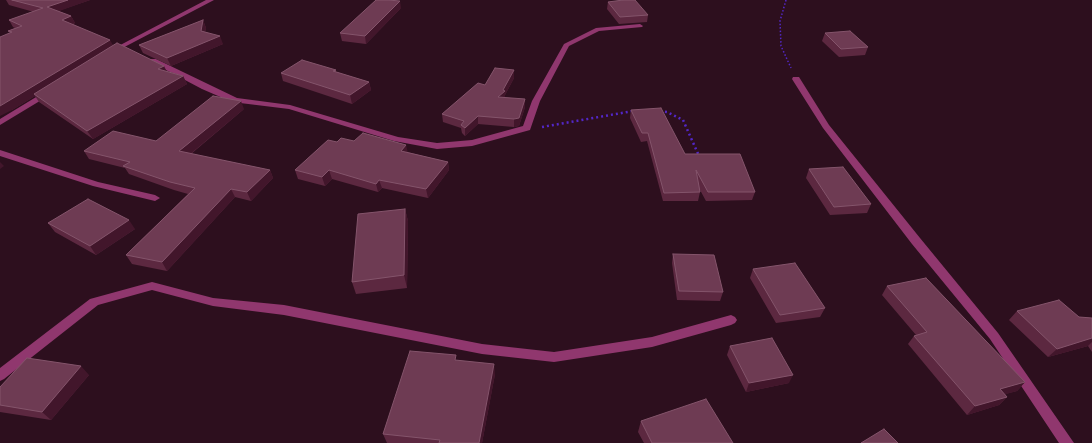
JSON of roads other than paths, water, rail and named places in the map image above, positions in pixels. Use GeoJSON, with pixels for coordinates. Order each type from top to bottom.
{"type":"FeatureCollection","features":[{"type":"Feature","properties":{"kind":"street"},"geometry":{"type":"LineString","coordinates":[[105,57],[126,49],[211,0]]}},
{"type":"Feature","properties":{"kind":"street"},"geometry":{"type":"LineString","coordinates":[[143,57],[205,88],[235,100],[290,107],[397,139],[437,146],[472,143],[527,128],[536,101],[566,45],[598,29],[640,26]]}},
{"type":"Feature","properties":{"kind":"street"},"geometry":{"type":"LineString","coordinates":[[796,79],[826,126],[911,235],[994,336],[1067,443]]}},
{"type":"Feature","properties":{"kind":"street"},"geometry":{"type":"LineString","coordinates":[[0,123],[54,90]]}},
{"type":"Feature","properties":{"kind":"street"},"geometry":{"type":"LineString","coordinates":[[0,153],[96,184],[155,198]]}},
{"type":"Feature","properties":{"kind":"street"},"geometry":{"type":"LineString","coordinates":[[0,375],[94,302],[152,286],[213,302],[284,310],[482,349],[554,357],[652,342],[732,320]]}}]}
